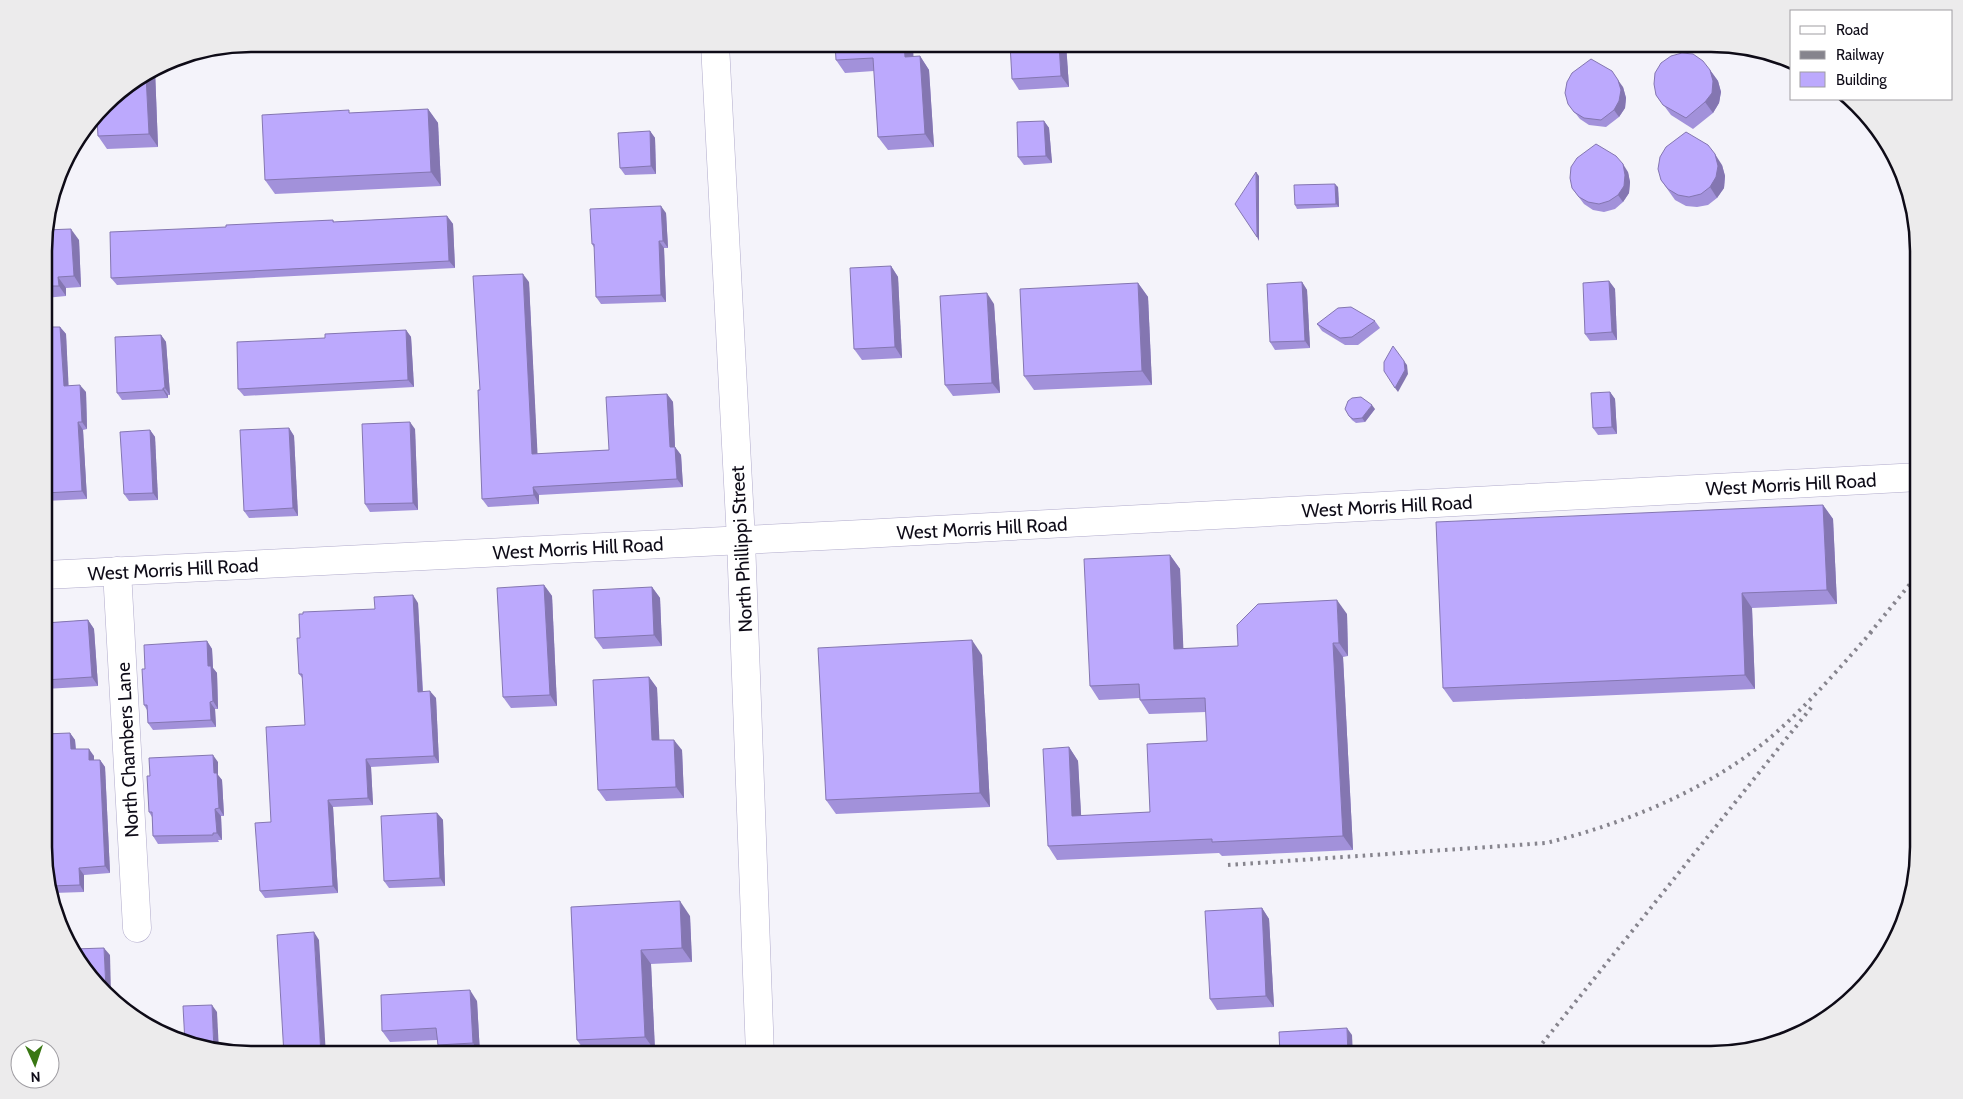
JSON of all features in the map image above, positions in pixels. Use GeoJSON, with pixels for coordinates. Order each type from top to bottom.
{"type":"FeatureCollection","features":[{"type":"Feature","properties":{"kind":"street","name":"North Phillippi Street"},"geometry":{"type":"LineString","coordinates":[[715,52],[741,540],[760,1046]]}},
{"type":"Feature","properties":{"kind":"street","name":"West Morris Hill Road"},"geometry":{"type":"LineString","coordinates":[[52,575],[1910,477]]}},
{"type":"Feature","properties":{"kind":"street","name":"North Chambers Lane"},"geometry":{"type":"LineString","coordinates":[[117,571],[136,928]]}},
{"type":"Feature","properties":{"kind":"building"},"geometry":{"type":"Polygon","coordinates":[[[836,52],[905,52],[905,57],[920,56],[925,134],[878,137],[873,58],[836,60],[836,52]]]}},
{"type":"Feature","properties":{"kind":"building"},"geometry":{"type":"Polygon","coordinates":[[[1010,52],[1060,52],[1061,76],[1012,79],[1010,52]]]}},
{"type":"Feature","properties":{"kind":"building"},"geometry":{"type":"Polygon","coordinates":[[[1682,53],[1693,54],[1703,61],[1710,70],[1713,81],[1712,93],[1705,102],[1686,118],[1663,105],[1656,95],[1654,84],[1655,73],[1661,63],[1671,56],[1682,53]]]}},
{"type":"Feature","properties":{"kind":"building"},"geometry":{"type":"Polygon","coordinates":[[[1591,59],[1612,71],[1618,80],[1621,90],[1619,101],[1614,110],[1601,120],[1584,118],[1574,112],[1568,104],[1565,93],[1567,82],[1572,73],[1591,59]]]}},
{"type":"Feature","properties":{"kind":"building"},"geometry":{"type":"Polygon","coordinates":[[[146,83],[149,134],[98,136],[97,126],[102,120],[120,102],[146,83]]]}},
{"type":"Feature","properties":{"kind":"building"},"geometry":{"type":"Polygon","coordinates":[[[428,109],[431,172],[265,180],[262,115],[349,110],[349,113],[428,109]]]}},
{"type":"Feature","properties":{"kind":"building"},"geometry":{"type":"Polygon","coordinates":[[[1044,121],[1046,156],[1018,157],[1017,122],[1044,121]]]}},
{"type":"Feature","properties":{"kind":"building"},"geometry":{"type":"Polygon","coordinates":[[[650,131],[651,166],[620,168],[618,133],[650,131]]]}},
{"type":"Feature","properties":{"kind":"building"},"geometry":{"type":"Polygon","coordinates":[[[1686,132],[1708,145],[1715,154],[1718,166],[1716,177],[1710,187],[1701,194],[1689,197],[1678,195],[1668,189],[1661,180],[1658,169],[1660,157],[1666,147],[1686,132]]]}},
{"type":"Feature","properties":{"kind":"building"},"geometry":{"type":"Polygon","coordinates":[[[1596,144],[1616,156],[1623,164],[1625,175],[1624,186],[1618,195],[1609,201],[1599,204],[1588,202],[1579,197],[1572,188],[1570,178],[1571,167],[1577,158],[1596,144]]]}},
{"type":"Feature","properties":{"kind":"building"},"geometry":{"type":"Polygon","coordinates":[[[1256,172],[1257,237],[1235,204],[1256,172]]]}},
{"type":"Feature","properties":{"kind":"building"},"geometry":{"type":"Polygon","coordinates":[[[1335,184],[1336,204],[1295,205],[1294,185],[1335,184]]]}},
{"type":"Feature","properties":{"kind":"building"},"geometry":{"type":"Polygon","coordinates":[[[661,206],[663,241],[659,241],[661,295],[596,297],[594,244],[592,244],[590,209],[661,206]]]}},
{"type":"Feature","properties":{"kind":"building"},"geometry":{"type":"Polygon","coordinates":[[[447,216],[449,261],[111,278],[110,232],[447,216]]]}},
{"type":"Feature","properties":{"kind":"building"},"geometry":{"type":"Polygon","coordinates":[[[71,229],[74,276],[58,277],[59,286],[52,286],[54,230],[71,229]]]}},
{"type":"Feature","properties":{"kind":"building"},"geometry":{"type":"Polygon","coordinates":[[[891,266],[895,347],[854,349],[850,268],[891,266]]]}},
{"type":"Feature","properties":{"kind":"building"},"geometry":{"type":"Polygon","coordinates":[[[523,274],[532,454],[609,450],[606,397],[667,394],[670,447],[675,447],[677,479],[533,487],[534,495],[482,499],[478,390],[480,390],[473,276],[523,274]]]}},
{"type":"Feature","properties":{"kind":"building"},"geometry":{"type":"Polygon","coordinates":[[[1609,281],[1612,332],[1585,334],[1583,283],[1609,281]]]}},
{"type":"Feature","properties":{"kind":"building"},"geometry":{"type":"Polygon","coordinates":[[[1302,282],[1305,341],[1270,342],[1267,284],[1302,282]]]}},
{"type":"Feature","properties":{"kind":"building"},"geometry":{"type":"Polygon","coordinates":[[[1138,283],[1142,371],[1024,376],[1020,289],[1138,283]]]}},
{"type":"Feature","properties":{"kind":"building"},"geometry":{"type":"Polygon","coordinates":[[[987,293],[992,383],[945,385],[940,296],[987,293]]]}},
{"type":"Feature","properties":{"kind":"building"},"geometry":{"type":"Polygon","coordinates":[[[1351,307],[1375,321],[1352,337],[1340,338],[1317,324],[1338,308],[1351,307]]]}},
{"type":"Feature","properties":{"kind":"building"},"geometry":{"type":"Polygon","coordinates":[[[52,327],[60,327],[64,386],[80,385],[82,422],[78,422],[82,491],[52,493],[52,327]]]}},
{"type":"Feature","properties":{"kind":"building"},"geometry":{"type":"Polygon","coordinates":[[[406,330],[408,380],[238,389],[237,342],[325,338],[325,334],[406,330]]]}},
{"type":"Feature","properties":{"kind":"building"},"geometry":{"type":"Polygon","coordinates":[[[161,335],[165,388],[163,390],[117,393],[115,337],[161,335]]]}},
{"type":"Feature","properties":{"kind":"building"},"geometry":{"type":"Polygon","coordinates":[[[1393,346],[1404,361],[1405,370],[1395,388],[1384,371],[1384,362],[1393,346]]]}},
{"type":"Feature","properties":{"kind":"building"},"geometry":{"type":"Polygon","coordinates":[[[1610,392],[1612,427],[1593,428],[1591,393],[1610,392]]]}},
{"type":"Feature","properties":{"kind":"building"},"geometry":{"type":"Polygon","coordinates":[[[1361,397],[1372,405],[1362,418],[1353,419],[1345,409],[1348,401],[1352,398],[1361,397]]]}},
{"type":"Feature","properties":{"kind":"building"},"geometry":{"type":"Polygon","coordinates":[[[410,422],[413,503],[365,504],[362,424],[410,422]]]}},
{"type":"Feature","properties":{"kind":"building"},"geometry":{"type":"Polygon","coordinates":[[[289,428],[293,508],[244,511],[240,430],[289,428]]]}},
{"type":"Feature","properties":{"kind":"building"},"geometry":{"type":"Polygon","coordinates":[[[150,430],[153,493],[124,494],[120,432],[150,430]]]}},
{"type":"Feature","properties":{"kind":"building"},"geometry":{"type":"Polygon","coordinates":[[[1823,505],[1827,590],[1742,593],[1745,675],[1443,688],[1436,522],[1823,505]]]}},
{"type":"Feature","properties":{"kind":"building"},"geometry":{"type":"Polygon","coordinates":[[[1170,555],[1174,649],[1238,646],[1237,625],[1258,604],[1337,600],[1339,643],[1333,643],[1343,836],[1212,842],[1212,839],[1048,846],[1043,749],[1069,747],[1072,816],[1150,812],[1147,744],[1207,741],[1205,698],[1140,700],[1139,684],[1090,686],[1084,559],[1170,555]]]}},
{"type":"Feature","properties":{"kind":"building"},"geometry":{"type":"Polygon","coordinates":[[[544,585],[550,695],[503,697],[497,588],[544,585]]]}},
{"type":"Feature","properties":{"kind":"building"},"geometry":{"type":"Polygon","coordinates":[[[652,587],[654,635],[595,638],[593,590],[652,587]]]}},
{"type":"Feature","properties":{"kind":"building"},"geometry":{"type":"Polygon","coordinates":[[[413,595],[418,692],[430,691],[434,756],[366,759],[368,798],[328,800],[333,886],[260,891],[255,823],[271,822],[266,727],[305,725],[302,674],[299,674],[297,638],[300,638],[299,614],[303,614],[303,612],[375,609],[374,597],[413,595]]]}},
{"type":"Feature","properties":{"kind":"building"},"geometry":{"type":"Polygon","coordinates":[[[88,620],[92,677],[52,680],[52,623],[88,620]]]}},
{"type":"Feature","properties":{"kind":"building"},"geometry":{"type":"Polygon","coordinates":[[[972,640],[980,793],[826,800],[818,648],[972,640]]]}},
{"type":"Feature","properties":{"kind":"building"},"geometry":{"type":"Polygon","coordinates":[[[207,641],[213,701],[210,702],[211,720],[148,723],[147,705],[144,705],[142,669],[145,669],[144,645],[207,641]]]}},
{"type":"Feature","properties":{"kind":"building"},"geometry":{"type":"Polygon","coordinates":[[[649,677],[652,740],[674,740],[676,787],[598,790],[593,680],[649,677]]]}},
{"type":"Feature","properties":{"kind":"building"},"geometry":{"type":"Polygon","coordinates":[[[70,733],[71,749],[89,749],[89,760],[100,760],[105,866],[79,868],[80,885],[56,886],[52,848],[52,734],[70,733]]]}},
{"type":"Feature","properties":{"kind":"building"},"geometry":{"type":"Polygon","coordinates":[[[213,755],[214,773],[217,773],[219,808],[215,809],[217,833],[213,833],[213,835],[153,836],[152,812],[149,812],[147,776],[150,776],[149,758],[213,755]]]}},
{"type":"Feature","properties":{"kind":"building"},"geometry":{"type":"Polygon","coordinates":[[[437,813],[440,878],[384,881],[381,816],[437,813]]]}},
{"type":"Feature","properties":{"kind":"building"},"geometry":{"type":"Polygon","coordinates":[[[680,901],[682,948],[641,950],[645,1037],[577,1040],[571,907],[680,901]]]}},
{"type":"Feature","properties":{"kind":"building"},"geometry":{"type":"Polygon","coordinates":[[[1262,908],[1266,996],[1210,999],[1205,911],[1262,908]]]}},
{"type":"Feature","properties":{"kind":"building"},"geometry":{"type":"Polygon","coordinates":[[[314,932],[320,1046],[283,1046],[277,935],[314,932]]]}},
{"type":"Feature","properties":{"kind":"building"},"geometry":{"type":"Polygon","coordinates":[[[104,948],[106,983],[94,969],[80,949],[104,948]]]}},
{"type":"Feature","properties":{"kind":"building"},"geometry":{"type":"Polygon","coordinates":[[[470,990],[473,1043],[438,1045],[436,1028],[382,1031],[381,995],[470,990]]]}},
{"type":"Feature","properties":{"kind":"building"},"geometry":{"type":"Polygon","coordinates":[[[212,1005],[214,1043],[185,1035],[183,1006],[212,1005]]]}},
{"type":"Feature","properties":{"kind":"building"},"geometry":{"type":"Polygon","coordinates":[[[1347,1028],[1348,1046],[1280,1046],[1279,1032],[1347,1028]]]}},
{"type":"Feature","properties":{"kind":"railway"},"geometry":{"type":"LineString","coordinates":[[1870,633],[1910,584]]}},
{"type":"Feature","properties":{"kind":"railway"},"geometry":{"type":"LineString","coordinates":[[1228,865],[1546,843],[1608,825],[1670,800],[1700,785],[1756,749],[1805,705],[1874,629]]}},
{"type":"Feature","properties":{"kind":"railway"},"geometry":{"type":"LineString","coordinates":[[1540,1046],[1814,704]]}}]}
